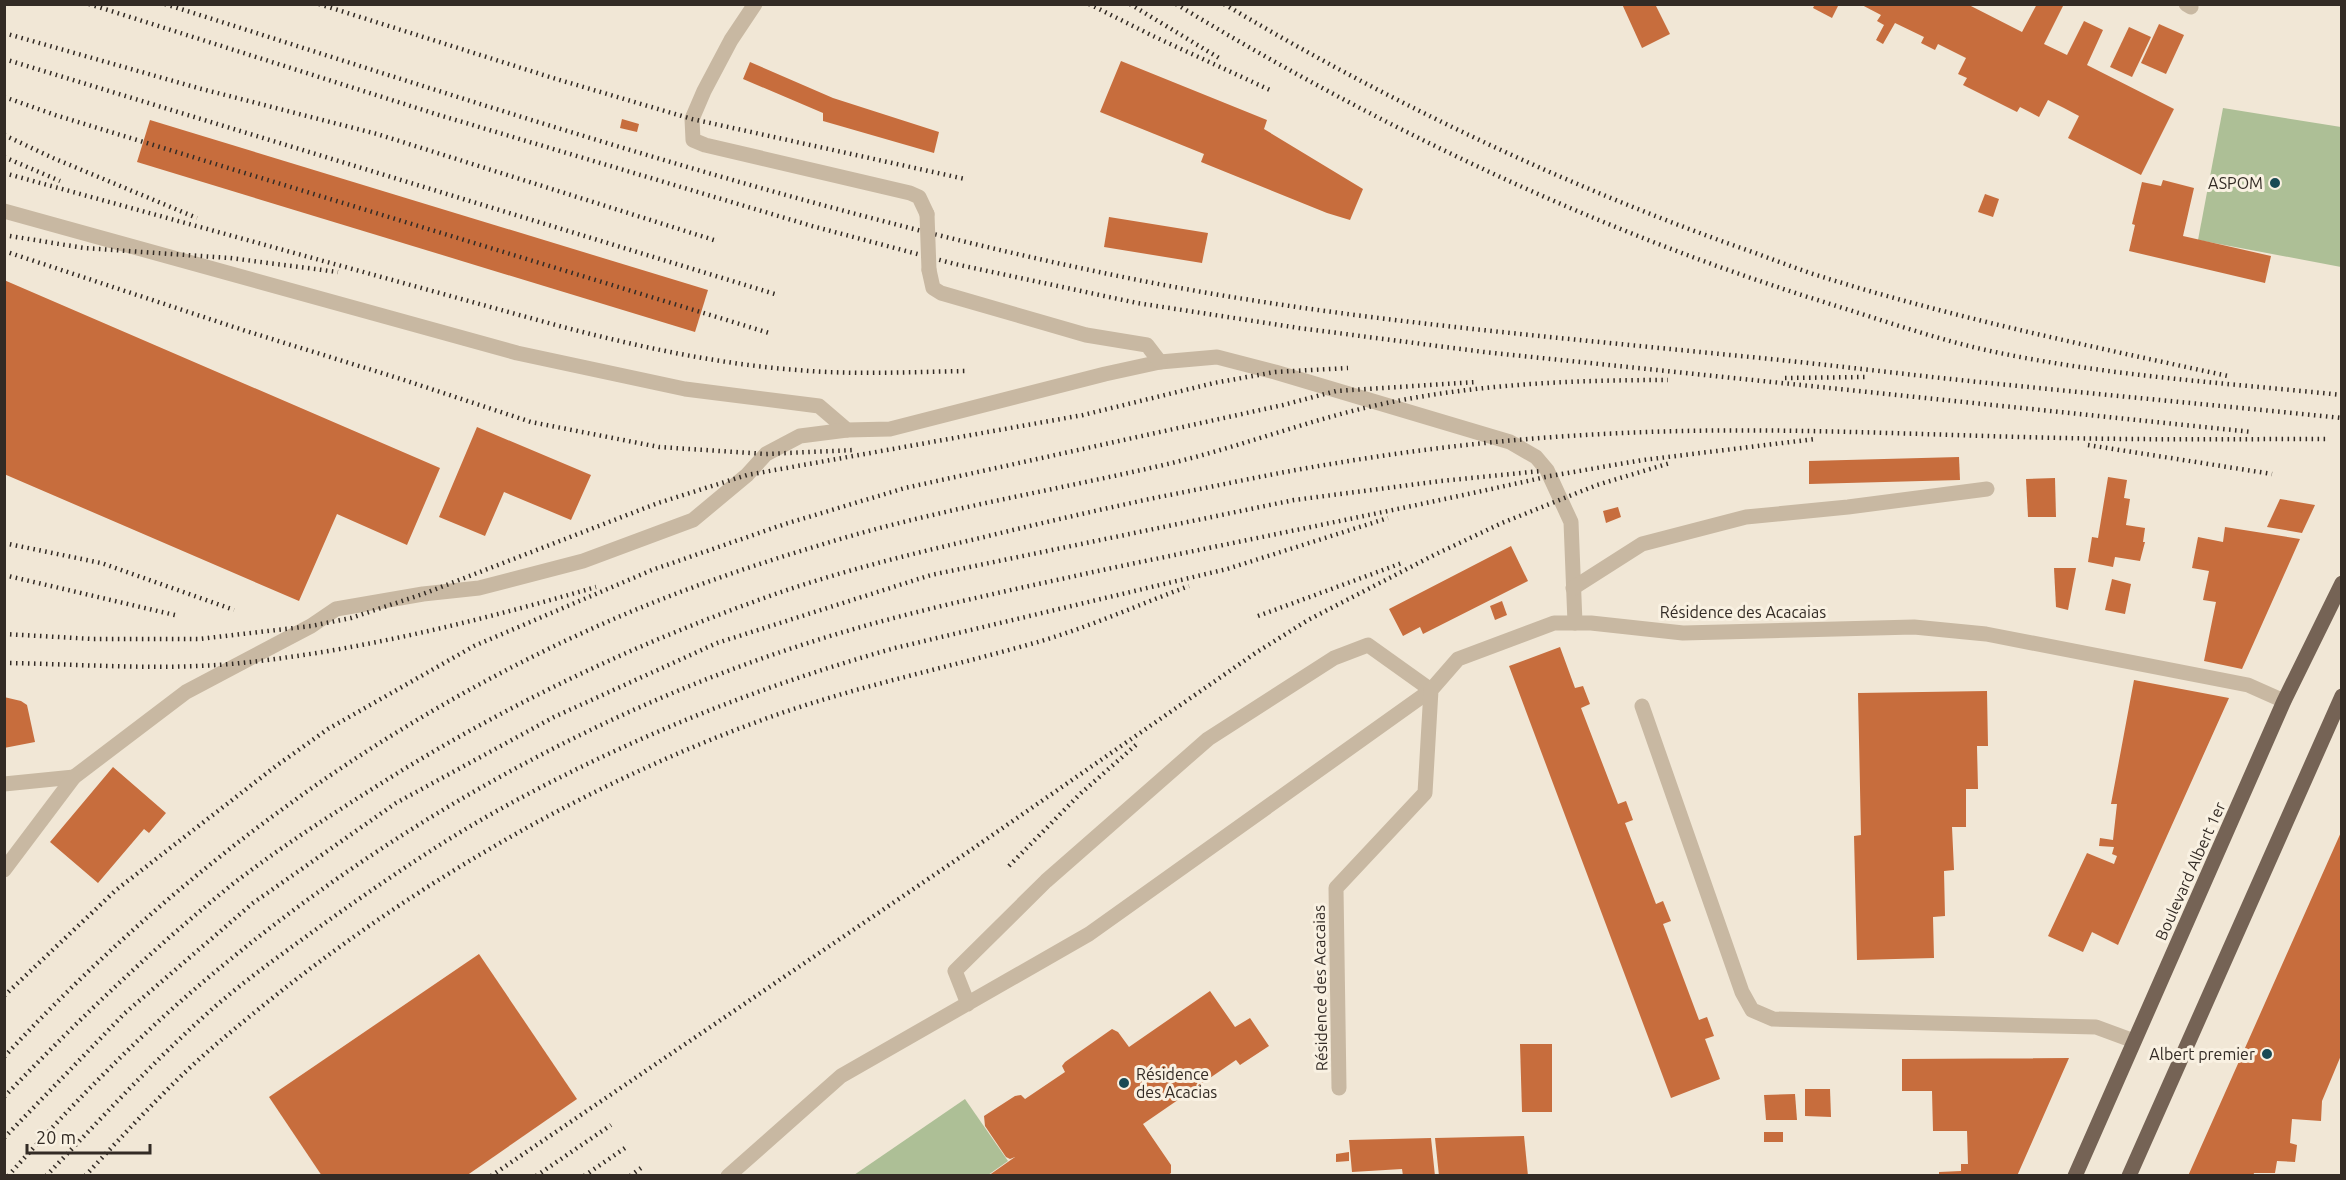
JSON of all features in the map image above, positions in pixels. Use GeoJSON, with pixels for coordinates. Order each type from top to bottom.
{"type":"FeatureCollection","features":[{"type":"Feature","properties":{"kind":"main road","name":"Boulevard Albert 1er"},"geometry":{"type":"LineString","coordinates":[[2075,1176],[2284,701],[2342,583]]}},
{"type":"Feature","properties":{"kind":"main road"},"geometry":{"type":"LineString","coordinates":[[2129,1176],[2342,696]]}},
{"type":"Feature","properties":{"kind":"street"},"geometry":{"type":"LineString","coordinates":[[755,4],[731,40],[704,91],[692,119],[693,140],[705,146],[910,193],[919,197],[927,214],[929,270],[933,288],[940,293],[1086,335],[1147,345],[1160,362]]}},
{"type":"Feature","properties":{"kind":"street"},"geometry":{"type":"LineString","coordinates":[[4,211],[517,353],[685,390],[819,406],[847,430]]}},
{"type":"Feature","properties":{"kind":"street"},"geometry":{"type":"LineString","coordinates":[[4,870],[74,777],[186,692],[311,626],[336,609],[423,594],[478,588],[583,561],[693,520],[747,475],[766,454],[800,436],[847,430],[890,429],[1093,376],[1160,362],[1217,357],[1510,442],[1536,457],[1550,476],[1571,522],[1575,623]]}},
{"type":"Feature","properties":{"kind":"street"},"geometry":{"type":"LineString","coordinates":[[1573,588],[1642,544],[1746,517],[1848,507],[1987,489]]}},
{"type":"Feature","properties":{"kind":"street","name":"Résidence des Acacaias"},"geometry":{"type":"LineString","coordinates":[[1339,1088],[1336,888],[1425,793],[1431,690],[1458,659],[1554,623],[1592,623],[1683,633],[1914,627],[1986,634],[2248,685],[2284,701]]}},
{"type":"Feature","properties":{"kind":"street"},"geometry":{"type":"LineString","coordinates":[[728,1176],[841,1076],[968,1004],[1089,934],[1431,690],[1368,645],[1334,658],[1208,739],[1046,881],[955,971],[968,1004]]}},
{"type":"Feature","properties":{"kind":"street"},"geometry":{"type":"LineString","coordinates":[[1642,706],[1742,992],[1752,1010],[1773,1019],[2096,1027],[2134,1041]]}},
{"type":"Feature","properties":{"kind":"street"},"geometry":{"type":"LineString","coordinates":[[4,784],[74,777]]}},
{"type":"Feature","properties":{"kind":"green space","name":"ASPOM"},"geometry":{"type":"Polygon","coordinates":[[[2223,108],[2341,127],[2341,267],[2198,240],[2223,108]]]}},
{"type":"Feature","properties":{"kind":"green space"},"geometry":{"type":"Polygon","coordinates":[[[965,1099],[1008,1161],[988,1175],[854,1175],[965,1099]]]}},
{"type":"Feature","properties":{"kind":"building"},"geometry":{"type":"Polygon","coordinates":[[[1622,4],[1655,4],[1670,34],[1642,48],[1622,4]]]}},
{"type":"Feature","properties":{"kind":"building"},"geometry":{"type":"Polygon","coordinates":[[[1815,4],[1839,4],[1832,18],[1813,8],[1815,4]]]}},
{"type":"Feature","properties":{"kind":"building"},"geometry":{"type":"Polygon","coordinates":[[[1860,4],[1967,4],[2022,32],[2037,4],[2064,4],[2044,44],[2067,55],[2084,21],[2103,30],[2087,65],[2174,109],[2141,175],[2068,138],[2079,116],[2064,108],[2048,100],[2039,117],[2020,107],[2017,112],[1963,85],[1967,78],[1958,74],[1966,58],[1938,44],[1935,50],[1921,43],[1924,37],[1895,23],[1883,44],[1876,40],[1884,25],[1877,21],[1881,15],[1860,4]]]}},
{"type":"Feature","properties":{"kind":"building"},"geometry":{"type":"Polygon","coordinates":[[[2159,24],[2184,35],[2166,74],[2141,63],[2159,24]]]}},
{"type":"Feature","properties":{"kind":"building"},"geometry":{"type":"Polygon","coordinates":[[[2129,27],[2151,37],[2132,77],[2110,67],[2129,27]]]}},
{"type":"Feature","properties":{"kind":"building"},"geometry":{"type":"Polygon","coordinates":[[[1121,61],[1267,120],[1264,129],[1363,189],[1350,220],[1327,213],[1201,162],[1204,154],[1100,112],[1121,61]]]}},
{"type":"Feature","properties":{"kind":"building"},"geometry":{"type":"Polygon","coordinates":[[[750,62],[833,98],[939,132],[934,153],[823,121],[823,113],[743,79],[750,62]]]}},
{"type":"Feature","properties":{"kind":"building"},"geometry":{"type":"Polygon","coordinates":[[[622,119],[639,124],[637,132],[620,128],[622,119]]]}},
{"type":"Feature","properties":{"kind":"building"},"geometry":{"type":"Polygon","coordinates":[[[150,120],[708,290],[695,332],[137,162],[150,120]]]}},
{"type":"Feature","properties":{"kind":"building"},"geometry":{"type":"Polygon","coordinates":[[[2163,180],[2194,188],[2183,236],[2271,256],[2265,283],[2129,251],[2135,225],[2132,224],[2142,182],[2161,186],[2163,180]]]}},
{"type":"Feature","properties":{"kind":"building"},"geometry":{"type":"Polygon","coordinates":[[[1985,194],[1999,199],[1993,217],[1978,212],[1985,194]]]}},
{"type":"Feature","properties":{"kind":"building"},"geometry":{"type":"Polygon","coordinates":[[[1109,217],[1208,233],[1202,263],[1104,247],[1109,217]]]}},
{"type":"Feature","properties":{"kind":"building"},"geometry":{"type":"Polygon","coordinates":[[[4,280],[440,468],[407,545],[337,514],[299,601],[4,474],[4,280]]]}},
{"type":"Feature","properties":{"kind":"building"},"geometry":{"type":"Polygon","coordinates":[[[477,427],[591,475],[571,520],[504,492],[485,536],[439,517],[477,427]]]}},
{"type":"Feature","properties":{"kind":"building"},"geometry":{"type":"Polygon","coordinates":[[[1959,457],[1960,480],[1809,484],[1809,461],[1959,457]]]}},
{"type":"Feature","properties":{"kind":"building"},"geometry":{"type":"Polygon","coordinates":[[[2108,477],[2127,480],[2124,498],[2130,499],[2126,525],[2145,528],[2143,542],[2145,542],[2140,561],[2115,557],[2113,567],[2088,562],[2092,537],[2098,538],[2108,477]]]}},
{"type":"Feature","properties":{"kind":"building"},"geometry":{"type":"Polygon","coordinates":[[[2055,478],[2056,517],[2028,517],[2026,479],[2055,478]]]}},
{"type":"Feature","properties":{"kind":"building"},"geometry":{"type":"Polygon","coordinates":[[[2280,499],[2315,505],[2302,533],[2267,527],[2280,499]]]}},
{"type":"Feature","properties":{"kind":"building"},"geometry":{"type":"Polygon","coordinates":[[[1618,507],[1621,517],[1606,523],[1603,511],[1618,507]]]}},
{"type":"Feature","properties":{"kind":"building"},"geometry":{"type":"Polygon","coordinates":[[[2225,527],[2300,539],[2242,669],[2204,661],[2216,602],[2203,600],[2209,571],[2192,568],[2198,537],[2223,542],[2225,527]]]}},
{"type":"Feature","properties":{"kind":"building"},"geometry":{"type":"Polygon","coordinates":[[[1511,546],[1528,581],[1423,634],[1420,627],[1403,636],[1389,609],[1511,546]]]}},
{"type":"Feature","properties":{"kind":"building"},"geometry":{"type":"Polygon","coordinates":[[[2054,568],[2076,568],[2068,610],[2056,607],[2054,568]]]}},
{"type":"Feature","properties":{"kind":"building"},"geometry":{"type":"Polygon","coordinates":[[[2112,579],[2131,584],[2125,614],[2105,610],[2112,579]]]}},
{"type":"Feature","properties":{"kind":"building"},"geometry":{"type":"Polygon","coordinates":[[[1502,601],[1507,615],[1495,620],[1490,606],[1502,601]]]}},
{"type":"Feature","properties":{"kind":"building"},"geometry":{"type":"Polygon","coordinates":[[[1560,647],[1575,688],[1583,686],[1590,704],[1581,708],[1618,804],[1626,801],[1633,820],[1625,823],[1656,904],[1663,901],[1671,921],[1663,924],[1699,1020],[1707,1017],[1714,1036],[1705,1039],[1720,1079],[1671,1098],[1509,666],[1560,647]]]}},
{"type":"Feature","properties":{"kind":"building"},"geometry":{"type":"Polygon","coordinates":[[[2134,680],[2229,698],[2118,945],[2092,932],[2083,952],[2048,936],[2087,853],[2114,864],[2117,856],[2112,854],[2114,847],[2099,846],[2100,838],[2113,840],[2117,804],[2111,804],[2134,680]]]}},
{"type":"Feature","properties":{"kind":"building"},"geometry":{"type":"Polygon","coordinates":[[[1987,691],[1988,746],[1977,746],[1978,789],[1966,789],[1966,827],[1952,827],[1954,870],[1944,871],[1945,916],[1933,917],[1934,958],[1857,960],[1854,836],[1861,835],[1858,693],[1987,691]]]}},
{"type":"Feature","properties":{"kind":"building"},"geometry":{"type":"Polygon","coordinates":[[[4,697],[21,701],[27,705],[35,742],[4,748],[4,697]]]}},
{"type":"Feature","properties":{"kind":"building"},"geometry":{"type":"Polygon","coordinates":[[[113,767],[166,813],[149,833],[144,829],[98,883],[50,842],[113,767]]]}},
{"type":"Feature","properties":{"kind":"building"},"geometry":{"type":"Polygon","coordinates":[[[2342,830],[2342,1053],[2322,1101],[2321,1121],[2292,1119],[2290,1143],[2297,1145],[2295,1162],[2277,1161],[2275,1173],[2254,1173],[2253,1176],[2188,1176],[2342,830]]]}},
{"type":"Feature","properties":{"kind":"building"},"geometry":{"type":"Polygon","coordinates":[[[479,954],[577,1099],[466,1176],[322,1176],[269,1097],[479,954]]]}},
{"type":"Feature","properties":{"kind":"building","name":"Résidence des Acacias"},"geometry":{"type":"Polygon","coordinates":[[[1210,991],[1235,1027],[1250,1018],[1269,1046],[1240,1065],[1236,1060],[1143,1124],[1171,1165],[1171,1173],[1167,1176],[988,1176],[1015,1157],[1010,1159],[1006,1157],[985,1126],[984,1116],[1015,1096],[1021,1095],[1025,1099],[1065,1072],[1062,1066],[1065,1062],[1112,1029],[1118,1032],[1129,1047],[1210,991]]]}},
{"type":"Feature","properties":{"kind":"building"},"geometry":{"type":"Polygon","coordinates":[[[1520,1044],[1552,1044],[1552,1112],[1522,1112],[1520,1044]]]}},
{"type":"Feature","properties":{"kind":"building"},"geometry":{"type":"Polygon","coordinates":[[[2069,1058],[2017,1176],[1939,1176],[1939,1172],[1961,1171],[1961,1164],[1968,1164],[1967,1131],[1933,1131],[1932,1091],[1902,1091],[1902,1059],[2069,1058]]]}},
{"type":"Feature","properties":{"kind":"building"},"geometry":{"type":"Polygon","coordinates":[[[1805,1089],[1830,1089],[1831,1117],[1805,1116],[1805,1089]]]}},
{"type":"Feature","properties":{"kind":"building"},"geometry":{"type":"Polygon","coordinates":[[[1795,1094],[1797,1120],[1766,1120],[1764,1095],[1795,1094]]]}},
{"type":"Feature","properties":{"kind":"building"},"geometry":{"type":"Polygon","coordinates":[[[1764,1132],[1783,1132],[1783,1142],[1764,1142],[1764,1132]]]}},
{"type":"Feature","properties":{"kind":"building"},"geometry":{"type":"Polygon","coordinates":[[[1524,1136],[1528,1176],[1439,1176],[1435,1138],[1524,1136]]]}},
{"type":"Feature","properties":{"kind":"building"},"geometry":{"type":"Polygon","coordinates":[[[1431,1138],[1435,1176],[1403,1176],[1402,1169],[1352,1172],[1349,1140],[1431,1138]]]}},
{"type":"Feature","properties":{"kind":"building"},"geometry":{"type":"Polygon","coordinates":[[[1349,1152],[1349,1161],[1336,1162],[1336,1154],[1349,1152]]]}},
{"type":"Feature","properties":{"kind":"railway"},"geometry":{"type":"LineString","coordinates":[[89,4],[439,115],[812,226],[955,264],[1137,303],[1299,328],[1484,352],[2252,432]]}},
{"type":"Feature","properties":{"kind":"railway"},"geometry":{"type":"LineString","coordinates":[[165,4],[529,119],[772,191],[895,224],[1143,281],[1289,306],[1435,325],[2342,418]]}},
{"type":"Feature","properties":{"kind":"railway"},"geometry":{"type":"LineString","coordinates":[[319,4],[692,119],[965,179]]}},
{"type":"Feature","properties":{"kind":"railway"},"geometry":{"type":"LineString","coordinates":[[1089,4],[1270,90]]}},
{"type":"Feature","properties":{"kind":"railway"},"geometry":{"type":"LineString","coordinates":[[1130,4],[1219,58]]}},
{"type":"Feature","properties":{"kind":"railway"},"geometry":{"type":"LineString","coordinates":[[1176,4],[1332,93],[1492,173],[1658,244],[1742,275],[1952,342],[1995,352],[2124,373],[2342,395]]}},
{"type":"Feature","properties":{"kind":"railway"},"geometry":{"type":"LineString","coordinates":[[1224,4],[1345,73],[1470,136],[1662,219],[1813,274],[1916,304],[2019,330],[2228,376]]}},
{"type":"Feature","properties":{"kind":"railway"},"geometry":{"type":"LineString","coordinates":[[4,33],[198,88],[377,134],[717,241]]}},
{"type":"Feature","properties":{"kind":"railway"},"geometry":{"type":"LineString","coordinates":[[4,59],[778,295]]}},
{"type":"Feature","properties":{"kind":"railway"},"geometry":{"type":"LineString","coordinates":[[4,97],[55,115],[769,333]]}},
{"type":"Feature","properties":{"kind":"railway"},"geometry":{"type":"LineString","coordinates":[[4,135],[197,218]]}},
{"type":"Feature","properties":{"kind":"railway"},"geometry":{"type":"LineString","coordinates":[[4,157],[60,181]]}},
{"type":"Feature","properties":{"kind":"railway"},"geometry":{"type":"LineString","coordinates":[[4,173],[563,327],[650,348],[738,364],[818,372],[967,371]]}},
{"type":"Feature","properties":{"kind":"railway"},"geometry":{"type":"LineString","coordinates":[[4,235],[84,248],[230,258],[338,272]]}},
{"type":"Feature","properties":{"kind":"railway"},"geometry":{"type":"LineString","coordinates":[[4,251],[531,422],[659,447],[766,454],[854,450]]}},
{"type":"Feature","properties":{"kind":"railway"},"geometry":{"type":"LineString","coordinates":[[4,634],[93,639],[199,639],[311,626],[351,618],[423,594],[658,503],[747,475],[1083,415],[1214,383],[1275,372],[1348,368]]}},
{"type":"Feature","properties":{"kind":"railway"},"geometry":{"type":"LineString","coordinates":[[1785,378],[1866,377]]}},
{"type":"Feature","properties":{"kind":"railway"},"geometry":{"type":"LineString","coordinates":[[4,1057],[68,991],[135,929],[204,869],[276,813],[351,761],[429,713],[509,669],[646,605],[759,564],[902,522],[1187,459],[1382,404],[1417,397],[1524,384],[1668,380]]}},
{"type":"Feature","properties":{"kind":"railway"},"geometry":{"type":"LineString","coordinates":[[4,996],[116,890],[276,766],[328,729],[474,646],[652,570],[785,524],[905,488],[1283,405],[1336,391],[1476,382]]}},
{"type":"Feature","properties":{"kind":"railway"},"geometry":{"type":"LineString","coordinates":[[4,1097],[116,986],[234,883],[317,824],[419,760],[520,704],[624,654],[732,610],[859,568],[1072,516],[1272,474],[1408,452],[1516,440],[1624,433],[1734,430],[2096,439],[2327,439]]}},
{"type":"Feature","properties":{"kind":"railway"},"geometry":{"type":"LineString","coordinates":[[8,1176],[88,1090],[151,1028],[243,949],[317,893],[394,841],[473,792],[555,748],[639,708],[724,672],[811,642],[884,621],[1107,569],[1550,476],[1643,460],[1815,439]]}},
{"type":"Feature","properties":{"kind":"railway"},"geometry":{"type":"LineString","coordinates":[[2088,445],[2272,474]]}},
{"type":"Feature","properties":{"kind":"railway"},"geometry":{"type":"LineString","coordinates":[[491,1176],[965,854],[1257,652],[1308,620],[1502,523],[1597,485],[1670,463]]}},
{"type":"Feature","properties":{"kind":"railway"},"geometry":{"type":"LineString","coordinates":[[4,1138],[125,1013],[253,903],[396,803],[554,717],[717,643],[931,575],[1294,500],[1541,471]]}},
{"type":"Feature","properties":{"kind":"railway"},"geometry":{"type":"LineString","coordinates":[[46,1176],[180,1039],[215,1006],[263,968],[367,893],[446,841],[584,765],[685,720],[842,664],[895,648],[1227,569],[1388,518]]}},
{"type":"Feature","properties":{"kind":"railway"},"geometry":{"type":"LineString","coordinates":[[4,543],[101,563],[234,610]]}},
{"type":"Feature","properties":{"kind":"railway"},"geometry":{"type":"LineString","coordinates":[[1258,616],[1402,563]]}},
{"type":"Feature","properties":{"kind":"railway"},"geometry":{"type":"LineString","coordinates":[[4,575],[179,616]]}},
{"type":"Feature","properties":{"kind":"railway"},"geometry":{"type":"LineString","coordinates":[[85,1176],[191,1067],[285,988],[397,907],[513,835],[635,773],[762,720],[861,689],[1048,639],[1189,586]]}},
{"type":"Feature","properties":{"kind":"railway"},"geometry":{"type":"LineString","coordinates":[[4,663],[182,667],[285,658],[420,633],[596,587]]}},
{"type":"Feature","properties":{"kind":"railway"},"geometry":{"type":"LineString","coordinates":[[1009,866],[1080,794],[1137,744]]}},
{"type":"Feature","properties":{"kind":"railway"},"geometry":{"type":"LineString","coordinates":[[536,1176],[611,1125]]}},
{"type":"Feature","properties":{"kind":"railway"},"geometry":{"type":"LineString","coordinates":[[584,1176],[625,1148]]}},
{"type":"Feature","properties":{"kind":"railway"},"geometry":{"type":"LineString","coordinates":[[630,1176],[641,1168]]}},
{"type":"Feature","properties":{"kind":"place","name":"ASPOM"},"geometry":{"type":"Point","coordinates":[2275,183]}},
{"type":"Feature","properties":{"kind":"place","name":"Albert premier"},"geometry":{"type":"Point","coordinates":[2267,1054]}},
{"type":"Feature","properties":{"kind":"place","name":"Résidence des Acacias"},"geometry":{"type":"Point","coordinates":[1124,1083]}}]}
